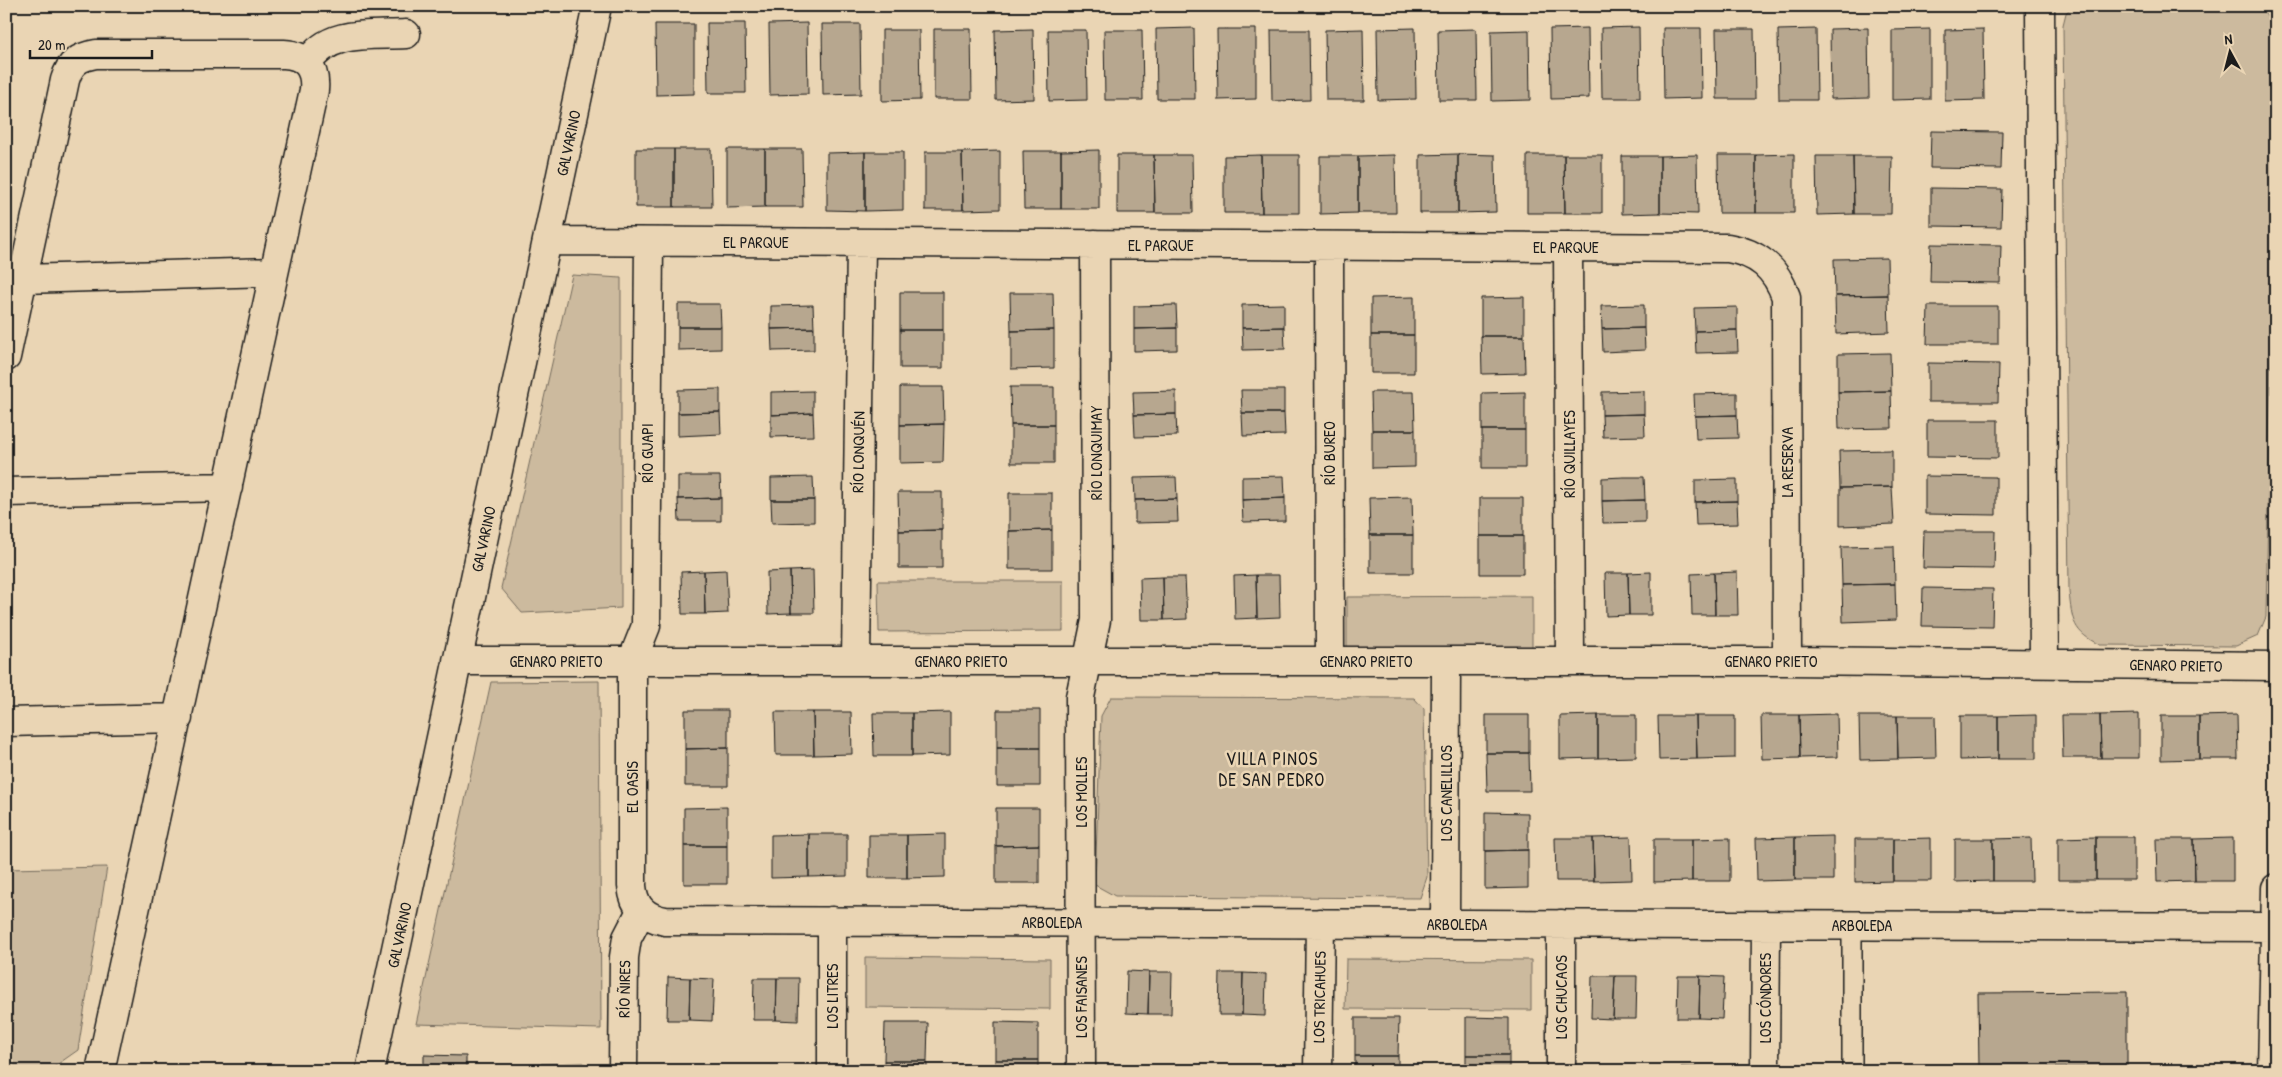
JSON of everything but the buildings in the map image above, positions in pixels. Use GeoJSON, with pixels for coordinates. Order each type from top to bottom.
{"type":"FeatureCollection","features":[{"type":"Feature","properties":{"kind":"street","name":"GALVARINO"},"geometry":{"type":"LineString","coordinates":[[370,1071],[596,6]]}},
{"type":"Feature","properties":{"kind":"street"},"geometry":{"type":"LineString","coordinates":[[2040,6],[2044,663]]}},
{"type":"Feature","properties":{"kind":"street"},"geometry":{"type":"LineString","coordinates":[[308,63],[320,47],[333,40],[406,34]]}},
{"type":"Feature","properties":{"kind":"street"},"geometry":{"type":"LineString","coordinates":[[6,358],[65,80],[74,62],[84,56],[96,54],[293,54],[308,63],[313,71],[314,90],[100,1071]]}},
{"type":"Feature","properties":{"kind":"street","name":"EL PARQUE"},"geometry":{"type":"LineString","coordinates":[[547,242],[1728,248],[1743,250],[1769,266]]}},
{"type":"Feature","properties":{"kind":"street","name":"RÍO GUAPI"},"geometry":{"type":"LineString","coordinates":[[632,661],[646,626],[649,242]]}},
{"type":"Feature","properties":{"kind":"street","name":"RÍO LONQUÉN"},"geometry":{"type":"LineString","coordinates":[[856,661],[861,243]]}},
{"type":"Feature","properties":{"kind":"street","name":"RÍO LONQUIMAY"},"geometry":{"type":"LineString","coordinates":[[1088,661],[1096,620],[1095,244]]}},
{"type":"Feature","properties":{"kind":"street","name":"RÍO BUREO"},"geometry":{"type":"LineString","coordinates":[[1329,246],[1330,661]]}},
{"type":"Feature","properties":{"kind":"street","name":"RÍO QUILLAYES"},"geometry":{"type":"LineString","coordinates":[[1568,247],[1570,661]]}},
{"type":"Feature","properties":{"kind":"street","name":"LA RESERVA"},"geometry":{"type":"LineString","coordinates":[[1769,266],[1780,280],[1786,297],[1787,314],[1788,661]]}},
{"type":"Feature","properties":{"kind":"street"},"geometry":{"type":"LineString","coordinates":[[23,279],[274,272]]}},
{"type":"Feature","properties":{"kind":"street"},"geometry":{"type":"LineString","coordinates":[[6,492],[228,487]]}},
{"type":"Feature","properties":{"kind":"street","name":"GENARO PRIETO"},"geometry":{"type":"LineString","coordinates":[[457,661],[1788,661],[2276,666]]}},
{"type":"Feature","properties":{"kind":"street","name":"EL OASIS"},"geometry":{"type":"LineString","coordinates":[[632,661],[632,886],[633,900],[641,911]]}},
{"type":"Feature","properties":{"kind":"street","name":"LOS MOLLES"},"geometry":{"type":"LineString","coordinates":[[1081,922],[1080,697],[1088,661]]}},
{"type":"Feature","properties":{"kind":"street","name":"LOS CANELILLOS"},"geometry":{"type":"LineString","coordinates":[[1446,661],[1446,924]]}},
{"type":"Feature","properties":{"kind":"street"},"geometry":{"type":"LineString","coordinates":[[6,722],[178,718]]}},
{"type":"Feature","properties":{"kind":"street"},"geometry":{"type":"LineString","coordinates":[[2272,1071],[2276,888]]}},
{"type":"Feature","properties":{"kind":"street","name":"ARBOLEDA"},"geometry":{"type":"LineString","coordinates":[[641,911],[652,918],[665,921],[2275,927]]}},
{"type":"Feature","properties":{"kind":"street","name":"RÍO ÑIRES"},"geometry":{"type":"LineString","coordinates":[[624,1071],[624,957],[628,938],[641,911]]}},
{"type":"Feature","properties":{"kind":"street","name":"LOS LITRES"},"geometry":{"type":"LineString","coordinates":[[832,922],[832,1071]]}},
{"type":"Feature","properties":{"kind":"street","name":"LOS FAISANES"},"geometry":{"type":"LineString","coordinates":[[1080,1071],[1081,922]]}},
{"type":"Feature","properties":{"kind":"street","name":"LOS TRICAHUES"},"geometry":{"type":"LineString","coordinates":[[1318,1071],[1320,923]]}},
{"type":"Feature","properties":{"kind":"street","name":"LOS CHUCAOS"},"geometry":{"type":"LineString","coordinates":[[1560,1071],[1561,924]]}},
{"type":"Feature","properties":{"kind":"street","name":"LOS CÓNDORES"},"geometry":{"type":"LineString","coordinates":[[1765,1071],[1766,925]]}},
{"type":"Feature","properties":{"kind":"lane"},"geometry":{"type":"LineString","coordinates":[[1852,925],[1852,1071]]}},
{"type":"Feature","properties":{"kind":"shaded area"},"geometry":{"type":"Polygon","coordinates":[[[2072,6],[2257,6],[2268,17],[2273,30],[2276,44],[2276,60],[2266,617],[2258,636],[2236,646],[2100,645],[2079,630],[2071,611],[2069,592],[2063,25],[2066,13],[2072,6]]]}},
{"type":"Feature","properties":{"kind":"shaded area"},"geometry":{"type":"Polygon","coordinates":[[[572,275],[621,278],[621,608],[522,613],[501,588],[572,275]]]}},
{"type":"Feature","properties":{"kind":"shaded area"},"geometry":{"type":"Polygon","coordinates":[[[878,581],[1063,581],[1063,631],[879,632],[878,581]]]}},
{"type":"Feature","properties":{"kind":"shaded area"},"geometry":{"type":"Polygon","coordinates":[[[1532,596],[1532,647],[1347,647],[1347,597],[1532,596]]]}},
{"type":"Feature","properties":{"kind":"shaded area"},"geometry":{"type":"Polygon","coordinates":[[[599,681],[601,1029],[416,1024],[491,682],[599,681]]]}},
{"type":"Feature","properties":{"kind":"shaded area"},"geometry":{"type":"Polygon","coordinates":[[[1111,697],[1414,698],[1424,709],[1427,877],[1420,898],[1115,896],[1095,885],[1101,716],[1111,697]]]}},
{"type":"Feature","properties":{"kind":"shaded area"},"geometry":{"type":"Polygon","coordinates":[[[107,867],[78,1050],[48,1071],[6,1071],[6,869],[107,867]]]}},
{"type":"Feature","properties":{"kind":"shaded area"},"geometry":{"type":"Polygon","coordinates":[[[865,957],[1050,959],[1050,1009],[865,1007],[865,957]]]}},
{"type":"Feature","properties":{"kind":"shaded area"},"geometry":{"type":"Polygon","coordinates":[[[1346,959],[1531,960],[1531,1010],[1345,1009],[1346,959]]]}},
{"type":"Feature","properties":{"kind":"district","name":"VILLA PINOS DE SAN PEDRO"},"geometry":{"type":"Point","coordinates":[1272,770]}}]}
